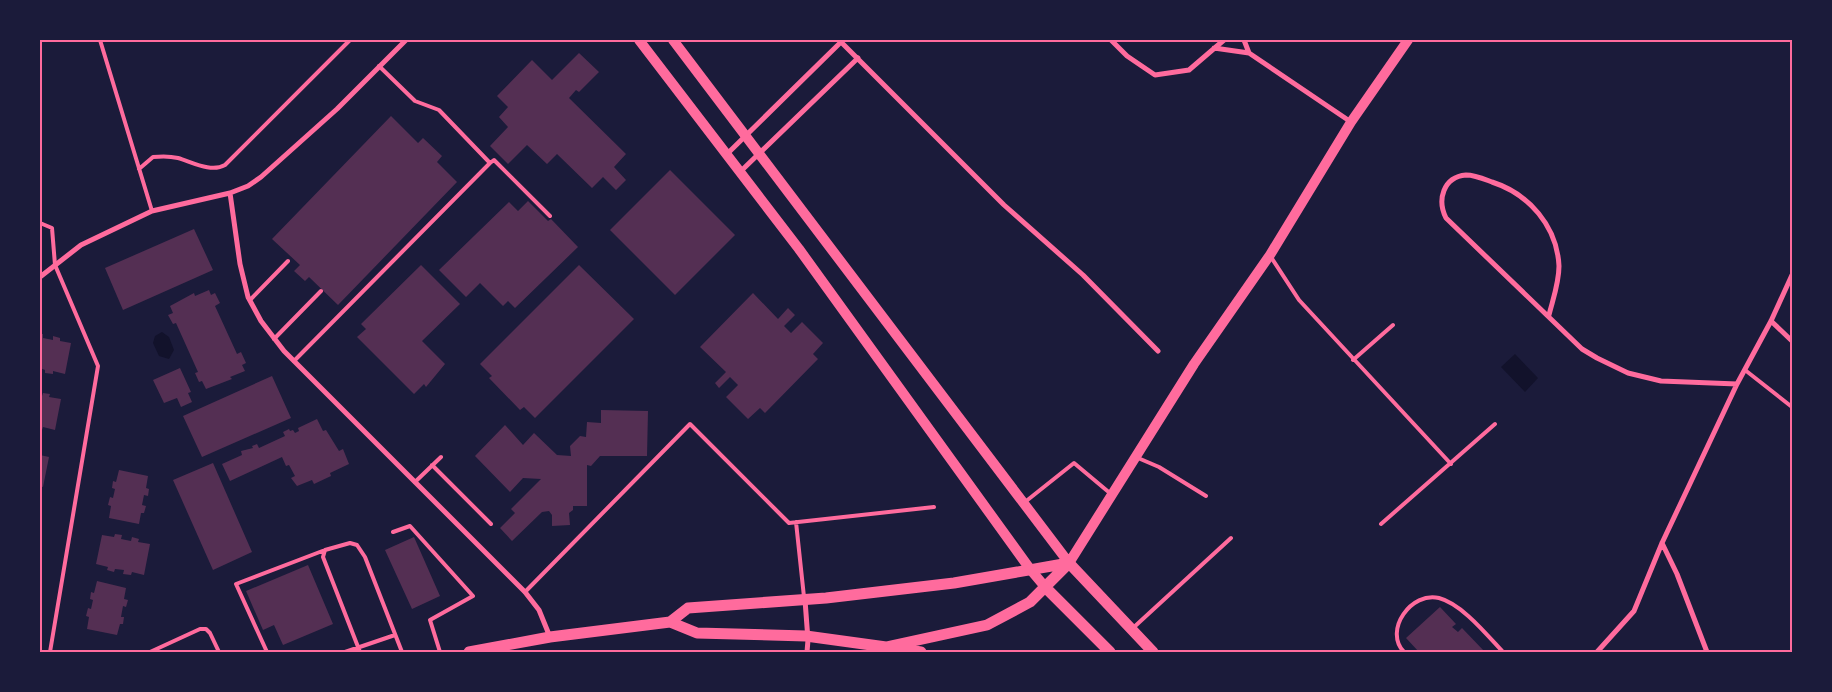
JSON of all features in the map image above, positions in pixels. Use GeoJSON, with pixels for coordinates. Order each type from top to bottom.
{"type":"FeatureCollection","features":[{"type":"Feature","properties":{"kind":"main road"},"geometry":{"type":"LineString","coordinates":[[638,40],[799,250],[1030,569],[1046,588],[1110,652]]}},
{"type":"Feature","properties":{"kind":"main road"},"geometry":{"type":"LineString","coordinates":[[672,40],[1068,563],[1152,652]]}},
{"type":"Feature","properties":{"kind":"main road"},"geometry":{"type":"LineString","coordinates":[[886,647],[987,625],[1030,602],[1046,588],[1068,563],[1194,364],[1270,255],[1351,122],[1408,40]]}},
{"type":"Feature","properties":{"kind":"main road"},"geometry":{"type":"LineString","coordinates":[[670,622],[688,608],[804,600],[954,583],[1068,563]]}},
{"type":"Feature","properties":{"kind":"main road"},"geometry":{"type":"LineString","coordinates":[[469,652],[550,637],[670,622],[697,633],[808,636],[921,652]]}},
{"type":"Feature","properties":{"kind":"street"},"geometry":{"type":"LineString","coordinates":[[40,277],[81,245],[152,212],[230,193],[248,186],[261,177],[337,108],[406,40]]}},
{"type":"Feature","properties":{"kind":"street"},"geometry":{"type":"LineString","coordinates":[[1111,40],[1127,56],[1155,75],[1189,70],[1224,40]]}},
{"type":"Feature","properties":{"kind":"street"},"geometry":{"type":"LineString","coordinates":[[1244,40],[1249,53]]}},
{"type":"Feature","properties":{"kind":"street"},"geometry":{"type":"LineString","coordinates":[[726,155],[840,41],[1004,205],[1083,274],[1158,350]]}},
{"type":"Feature","properties":{"kind":"street"},"geometry":{"type":"LineString","coordinates":[[1214,48],[1249,53],[1351,122]]}},
{"type":"Feature","properties":{"kind":"street"},"geometry":{"type":"LineString","coordinates":[[739,172],[760,154],[858,58]]}},
{"type":"Feature","properties":{"kind":"street"},"geometry":{"type":"LineString","coordinates":[[1549,315],[1558,280],[1559,266],[1554,239],[1540,214],[1520,195],[1497,183],[1468,175],[1452,180],[1446,186],[1441,202],[1446,218],[1549,315],[1582,349],[1628,373],[1661,381],[1737,384]]}},
{"type":"Feature","properties":{"kind":"street"},"geometry":{"type":"LineString","coordinates":[[230,193],[240,264],[250,300],[274,339],[525,592],[538,610],[550,637]]}},
{"type":"Feature","properties":{"kind":"street"},"geometry":{"type":"LineString","coordinates":[[1597,652],[1634,611],[1662,543],[1737,384],[1792,275]]}},
{"type":"Feature","properties":{"kind":"street"},"geometry":{"type":"LineString","coordinates":[[1770,321],[1792,341]]}},
{"type":"Feature","properties":{"kind":"street"},"geometry":{"type":"LineString","coordinates":[[1662,543],[1677,574],[1707,652]]}},
{"type":"Feature","properties":{"kind":"street"},"geometry":{"type":"LineString","coordinates":[[804,600],[808,636],[807,652]]}},
{"type":"Feature","properties":{"kind":"lane"},"geometry":{"type":"LineString","coordinates":[[100,40],[152,212]]}},
{"type":"Feature","properties":{"kind":"lane"},"geometry":{"type":"LineString","coordinates":[[139,169],[154,157],[177,158],[210,168],[220,168],[225,165],[350,40]]}},
{"type":"Feature","properties":{"kind":"lane"},"geometry":{"type":"LineString","coordinates":[[380,66],[415,101],[438,110],[490,163]]}},
{"type":"Feature","properties":{"kind":"lane"},"geometry":{"type":"LineString","coordinates":[[294,361],[494,160],[550,216]]}},
{"type":"Feature","properties":{"kind":"lane"},"geometry":{"type":"LineString","coordinates":[[40,223],[52,228],[55,265],[98,366],[50,652]]}},
{"type":"Feature","properties":{"kind":"lane"},"geometry":{"type":"LineString","coordinates":[[1270,255],[1299,300],[1452,464]]}},
{"type":"Feature","properties":{"kind":"lane"},"geometry":{"type":"LineString","coordinates":[[250,300],[288,261]]}},
{"type":"Feature","properties":{"kind":"lane"},"geometry":{"type":"LineString","coordinates":[[274,339],[321,292]]}},
{"type":"Feature","properties":{"kind":"lane"},"geometry":{"type":"LineString","coordinates":[[1353,360],[1393,325]]}},
{"type":"Feature","properties":{"kind":"lane"},"geometry":{"type":"LineString","coordinates":[[1745,370],[1792,407]]}},
{"type":"Feature","properties":{"kind":"lane"},"geometry":{"type":"LineString","coordinates":[[525,592],[690,424],[789,523],[934,507]]}},
{"type":"Feature","properties":{"kind":"lane"},"geometry":{"type":"LineString","coordinates":[[1381,524],[1452,464],[1495,424]]}},
{"type":"Feature","properties":{"kind":"lane"},"geometry":{"type":"LineString","coordinates":[[415,482],[441,456]]}},
{"type":"Feature","properties":{"kind":"lane"},"geometry":{"type":"LineString","coordinates":[[1136,457],[1159,467],[1206,496]]}},
{"type":"Feature","properties":{"kind":"lane"},"geometry":{"type":"LineString","coordinates":[[1023,504],[1074,463],[1112,494]]}},
{"type":"Feature","properties":{"kind":"lane"},"geometry":{"type":"LineString","coordinates":[[432,465],[491,524]]}},
{"type":"Feature","properties":{"kind":"lane"},"geometry":{"type":"LineString","coordinates":[[796,522],[804,600]]}},
{"type":"Feature","properties":{"kind":"lane"},"geometry":{"type":"LineString","coordinates":[[394,532],[410,526],[473,596],[430,620],[440,652]]}},
{"type":"Feature","properties":{"kind":"lane"},"geometry":{"type":"LineString","coordinates":[[1131,630],[1231,538]]}},
{"type":"Feature","properties":{"kind":"lane"},"geometry":{"type":"LineString","coordinates":[[267,652],[236,584],[325,550],[350,543],[357,545],[365,557],[402,652]]}},
{"type":"Feature","properties":{"kind":"lane"},"geometry":{"type":"LineString","coordinates":[[325,550],[323,557],[359,650]]}},
{"type":"Feature","properties":{"kind":"lane"},"geometry":{"type":"LineString","coordinates":[[1404,652],[1400,647],[1396,632],[1400,618],[1421,599],[1438,597],[1454,604],[1503,652]]}},
{"type":"Feature","properties":{"kind":"lane"},"geometry":{"type":"LineString","coordinates":[[150,652],[200,629],[206,629],[210,633],[219,652]]}},
{"type":"Feature","properties":{"kind":"lane"},"geometry":{"type":"LineString","coordinates":[[346,652],[359,650],[395,635]]}},
{"type":"Feature","properties":{"kind":"shaded area"},"geometry":{"type":"Polygon","coordinates":[[[162,332],[169,337],[174,350],[169,359],[159,356],[153,343],[155,336],[162,332]]]}},
{"type":"Feature","properties":{"kind":"shaded area"},"geometry":{"type":"Polygon","coordinates":[[[1515,354],[1538,378],[1525,392],[1501,367],[1515,354]]]}},
{"type":"Feature","properties":{"kind":"building"},"geometry":{"type":"Polygon","coordinates":[[[579,53],[599,72],[579,92],[576,90],[569,98],[626,154],[614,167],[626,180],[616,190],[603,177],[592,188],[557,154],[547,164],[527,145],[508,164],[490,146],[508,127],[499,117],[508,107],[497,96],[532,60],[552,80],[579,53]]]}},
{"type":"Feature","properties":{"kind":"building"},"geometry":{"type":"Polygon","coordinates":[[[391,116],[418,143],[423,138],[442,156],[437,162],[457,182],[338,305],[309,277],[305,281],[294,271],[300,265],[272,239],[391,116]]]}},
{"type":"Feature","properties":{"kind":"building"},"geometry":{"type":"Polygon","coordinates":[[[670,170],[735,235],[675,295],[610,230],[670,170]]]}},
{"type":"Feature","properties":{"kind":"building"},"geometry":{"type":"Polygon","coordinates":[[[528,201],[548,221],[551,219],[578,247],[515,308],[508,301],[503,306],[480,283],[466,297],[439,270],[509,202],[518,211],[528,201]]]}},
{"type":"Feature","properties":{"kind":"building"},"geometry":{"type":"Polygon","coordinates":[[[194,229],[213,270],[123,310],[105,268],[194,229]]]}},
{"type":"Feature","properties":{"kind":"building"},"geometry":{"type":"Polygon","coordinates":[[[421,265],[460,304],[422,341],[445,364],[426,387],[424,384],[414,394],[357,337],[366,329],[361,324],[421,265]]]}},
{"type":"Feature","properties":{"kind":"building"},"geometry":{"type":"Polygon","coordinates":[[[579,265],[634,319],[535,418],[524,407],[520,410],[489,378],[492,376],[480,364],[579,265]]]}},
{"type":"Feature","properties":{"kind":"building"},"geometry":{"type":"Polygon","coordinates":[[[209,290],[211,295],[215,293],[220,303],[215,306],[237,354],[241,352],[246,363],[242,365],[245,371],[230,377],[232,379],[206,389],[202,381],[199,382],[195,373],[198,372],[176,323],[173,324],[168,315],[173,313],[170,306],[194,293],[195,296],[209,290]]]}},
{"type":"Feature","properties":{"kind":"building"},"geometry":{"type":"Polygon","coordinates":[[[753,293],[778,319],[788,308],[795,315],[784,326],[791,333],[802,322],[823,343],[813,354],[818,359],[765,413],[760,408],[748,419],[726,397],[738,385],[730,377],[719,388],[715,383],[726,372],[700,347],[753,293]]]}},
{"type":"Feature","properties":{"kind":"building"},"geometry":{"type":"Polygon","coordinates":[[[40,334],[43,334],[43,338],[53,340],[53,336],[60,338],[60,341],[71,343],[65,374],[53,371],[53,374],[45,373],[45,370],[40,368],[40,334]]]}},
{"type":"Feature","properties":{"kind":"building"},"geometry":{"type":"Polygon","coordinates":[[[180,368],[191,392],[188,393],[192,402],[181,407],[177,398],[164,403],[153,380],[180,368]]]}},
{"type":"Feature","properties":{"kind":"building"},"geometry":{"type":"Polygon","coordinates":[[[272,376],[291,418],[202,457],[183,416],[272,376]]]}},
{"type":"Feature","properties":{"kind":"building"},"geometry":{"type":"Polygon","coordinates":[[[43,393],[50,394],[49,397],[61,399],[55,430],[43,427],[40,430],[40,396],[43,393]]]}},
{"type":"Feature","properties":{"kind":"building"},"geometry":{"type":"Polygon","coordinates":[[[601,410],[648,411],[647,456],[600,456],[591,466],[587,465],[587,506],[573,506],[573,510],[569,513],[570,525],[552,526],[552,515],[549,511],[542,512],[512,541],[500,528],[515,513],[511,509],[541,479],[523,478],[510,492],[475,456],[505,425],[523,445],[534,433],[557,455],[571,456],[570,446],[580,436],[586,437],[587,422],[601,423],[601,410]]]}},
{"type":"Feature","properties":{"kind":"building"},"geometry":{"type":"Polygon","coordinates":[[[317,419],[323,431],[326,430],[339,451],[343,449],[349,464],[330,473],[331,476],[314,484],[312,480],[297,486],[291,478],[295,476],[289,465],[286,466],[282,457],[230,481],[222,464],[242,455],[241,451],[253,448],[252,446],[257,444],[259,448],[285,436],[283,432],[289,429],[295,433],[299,431],[298,428],[317,419]]]}},
{"type":"Feature","properties":{"kind":"building"},"geometry":{"type":"Polygon","coordinates":[[[40,455],[49,457],[43,487],[40,486],[40,455]]]}},
{"type":"Feature","properties":{"kind":"building"},"geometry":{"type":"Polygon","coordinates":[[[213,463],[252,552],[213,570],[173,480],[213,463]]]}},
{"type":"Feature","properties":{"kind":"building"},"geometry":{"type":"Polygon","coordinates":[[[119,470],[148,476],[146,488],[149,489],[148,496],[144,495],[142,505],[146,506],[144,513],[141,513],[139,524],[109,518],[111,506],[108,505],[110,497],[113,498],[115,489],[112,488],[113,481],[116,482],[119,470]]]}},
{"type":"Feature","properties":{"kind":"building"},"geometry":{"type":"Polygon","coordinates":[[[115,534],[122,535],[121,539],[131,541],[132,537],[139,539],[138,542],[150,544],[144,575],[132,572],[131,575],[123,574],[124,570],[115,569],[114,572],[107,570],[108,567],[96,564],[102,535],[114,537],[115,534]]]}},
{"type":"Feature","properties":{"kind":"building"},"geometry":{"type":"Polygon","coordinates":[[[414,537],[440,596],[412,609],[385,550],[414,537]]]}},
{"type":"Feature","properties":{"kind":"building"},"geometry":{"type":"Polygon","coordinates":[[[308,565],[333,624],[283,645],[274,625],[263,630],[246,591],[308,565]]]}},
{"type":"Feature","properties":{"kind":"building"},"geometry":{"type":"Polygon","coordinates":[[[97,581],[126,588],[124,599],[128,600],[126,607],[123,606],[121,617],[124,617],[123,624],[120,624],[117,635],[87,629],[89,617],[86,616],[88,608],[91,609],[93,600],[90,599],[91,592],[94,593],[97,581]]]}},
{"type":"Feature","properties":{"kind":"building"},"geometry":{"type":"Polygon","coordinates":[[[1440,607],[1456,624],[1452,627],[1458,632],[1462,628],[1485,652],[1419,652],[1406,638],[1440,607]]]}}]}
